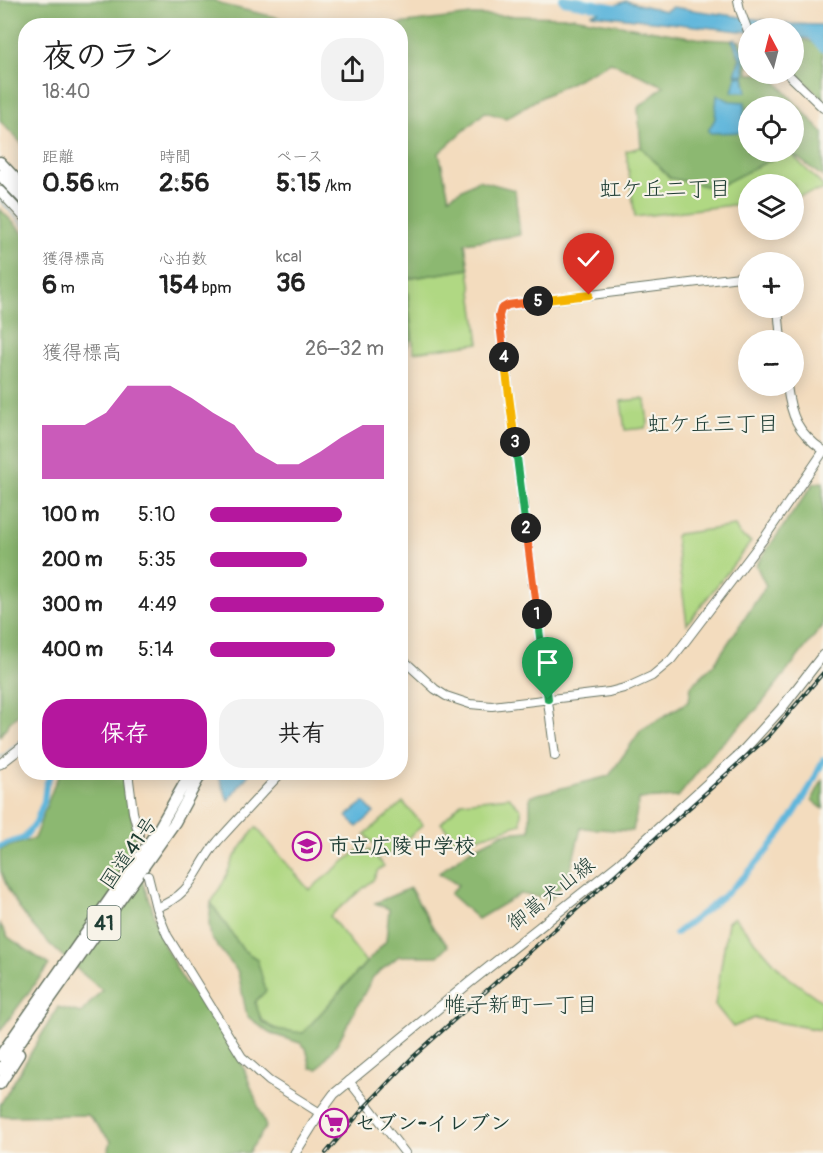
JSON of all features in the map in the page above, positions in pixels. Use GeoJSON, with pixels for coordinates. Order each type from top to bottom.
{"type":"FeatureCollection","features":[{"type":"Feature","properties":{"kind":"highway"},"geometry":{"type":"LineString","coordinates":[[0,162],[18,181]]}},
{"type":"Feature","properties":{"kind":"highway"},"geometry":{"type":"LineString","coordinates":[[0,175],[18,194]]}},
{"type":"Feature","properties":{"kind":"highway","name":"国道41号"},"geometry":{"type":"LineString","coordinates":[[0,1056],[158,830],[186,780]]}},
{"type":"Feature","properties":{"kind":"highway","name":"国道41号"},"geometry":{"type":"LineString","coordinates":[[0,1070],[175,822],[198,780]]}},
{"type":"Feature","properties":{"kind":"highway"},"geometry":{"type":"LineString","coordinates":[[0,1045],[74,950]]}},
{"type":"Feature","properties":{"kind":"highway"},"geometry":{"type":"LineString","coordinates":[[0,1084],[46,1013],[74,964]]}},
{"type":"Feature","properties":{"kind":"main road"},"geometry":{"type":"LineString","coordinates":[[0,191],[18,210]]}},
{"type":"Feature","properties":{"kind":"main road","name":"御嵩犬山線"},"geometry":{"type":"LineString","coordinates":[[295,1153],[334,1094],[619,864],[740,754],[781,709],[823,655]]}},
{"type":"Feature","properties":{"kind":"main road"},"geometry":{"type":"LineString","coordinates":[[0,764],[18,750]]}},
{"type":"Feature","properties":{"kind":"street"},"geometry":{"type":"LineString","coordinates":[[738,0],[743,18]]}},
{"type":"Feature","properties":{"kind":"street"},"geometry":{"type":"LineString","coordinates":[[798,84],[823,108]]}},
{"type":"Feature","properties":{"kind":"street"},"geometry":{"type":"LineString","coordinates":[[555,756],[499,316],[501,309],[508,305],[738,277]]}},
{"type":"Feature","properties":{"kind":"street"},"geometry":{"type":"LineString","coordinates":[[408,664],[435,689],[455,700],[492,706],[609,692],[628,687],[652,676],[671,660],[765,537],[823,451],[813,443],[790,412],[788,396]]}},
{"type":"Feature","properties":{"kind":"street"},"geometry":{"type":"LineString","coordinates":[[129,780],[139,835]]}},
{"type":"Feature","properties":{"kind":"street"},"geometry":{"type":"LineString","coordinates":[[156,908],[186,889],[216,843],[275,780]]}},
{"type":"Feature","properties":{"kind":"street"},"geometry":{"type":"LineString","coordinates":[[148,876],[156,908],[173,946],[242,1057],[269,1081],[320,1113]]}},
{"type":"Feature","properties":{"kind":"street"},"geometry":{"type":"LineString","coordinates":[[349,1081],[405,1153]]}},
{"type":"Feature","properties":{"kind":"green space"},"geometry":{"type":"Polygon","coordinates":[[[0,0],[214,0],[224,5],[279,18],[18,18],[18,140],[0,121],[0,0]]]}},
{"type":"Feature","properties":{"kind":"green space"},"geometry":{"type":"Polygon","coordinates":[[[471,15],[573,17],[702,39],[738,41],[738,84],[778,84],[789,96],[738,96],[738,162],[766,162],[743,174],[738,174],[738,176],[715,188],[670,178],[641,147],[638,108],[664,86],[611,62],[506,118],[485,112],[439,153],[449,197],[478,180],[515,190],[520,235],[465,243],[469,269],[408,279],[408,23],[471,15]]]}},
{"type":"Feature","properties":{"kind":"green space"},"geometry":{"type":"Polygon","coordinates":[[[804,40],[813,42],[823,52],[823,100],[804,80],[804,40]]]}},
{"type":"Feature","properties":{"kind":"green space"},"geometry":{"type":"Polygon","coordinates":[[[804,112],[823,133],[823,177],[803,162],[804,112]]]}},
{"type":"Feature","properties":{"kind":"green space"},"geometry":{"type":"Polygon","coordinates":[[[641,147],[670,178],[715,188],[738,176],[738,204],[635,217],[626,151],[641,147]]]}},
{"type":"Feature","properties":{"kind":"green space"},"geometry":{"type":"Polygon","coordinates":[[[766,162],[799,162],[823,186],[823,190],[804,195],[804,174],[743,174],[766,162]]]}},
{"type":"Feature","properties":{"kind":"green space"},"geometry":{"type":"Polygon","coordinates":[[[0,209],[18,228],[18,715],[0,736],[0,209]]]}},
{"type":"Feature","properties":{"kind":"green space"},"geometry":{"type":"Polygon","coordinates":[[[469,269],[479,343],[414,352],[408,279],[469,269]]]}},
{"type":"Feature","properties":{"kind":"green space"},"geometry":{"type":"Polygon","coordinates":[[[408,298],[412,337],[408,345],[408,298]]]}},
{"type":"Feature","properties":{"kind":"green space"},"geometry":{"type":"Polygon","coordinates":[[[645,400],[648,423],[645,428],[625,430],[621,401],[645,400]]]}},
{"type":"Feature","properties":{"kind":"green space"},"geometry":{"type":"Polygon","coordinates":[[[823,482],[823,625],[758,708],[716,749],[678,797],[639,799],[633,831],[581,828],[570,872],[551,899],[520,894],[478,919],[450,894],[458,885],[439,873],[470,850],[504,833],[530,831],[530,796],[609,776],[641,730],[689,701],[691,686],[714,664],[766,586],[756,565],[814,483],[823,482]]]}},
{"type":"Feature","properties":{"kind":"green space"},"geometry":{"type":"Polygon","coordinates":[[[735,526],[740,535],[751,542],[687,624],[675,536],[735,526]]]}},
{"type":"Feature","properties":{"kind":"green space"},"geometry":{"type":"Polygon","coordinates":[[[823,779],[823,809],[812,800],[823,779]]]}},
{"type":"Feature","properties":{"kind":"green space"},"geometry":{"type":"Polygon","coordinates":[[[57,780],[125,780],[142,880],[163,943],[184,982],[203,1003],[240,1058],[266,1127],[248,1153],[108,1153],[111,1141],[88,1115],[0,1116],[0,1105],[58,1007],[81,1013],[102,990],[57,951],[30,923],[18,907],[1,872],[0,849],[34,839],[57,780]]]}},
{"type":"Feature","properties":{"kind":"green space"},"geometry":{"type":"Polygon","coordinates":[[[509,797],[521,809],[521,824],[459,844],[441,823],[462,802],[509,797]]]}},
{"type":"Feature","properties":{"kind":"green space"},"geometry":{"type":"Polygon","coordinates":[[[403,802],[423,825],[385,857],[365,834],[403,802]]]}},
{"type":"Feature","properties":{"kind":"green space"},"geometry":{"type":"Polygon","coordinates":[[[256,827],[309,890],[362,847],[366,852],[369,849],[384,866],[378,870],[373,880],[330,916],[366,962],[303,1033],[274,1028],[260,1016],[255,998],[257,959],[243,950],[211,903],[233,859],[256,827]]]}},
{"type":"Feature","properties":{"kind":"green space"},"geometry":{"type":"Polygon","coordinates":[[[410,888],[434,929],[448,946],[438,956],[399,956],[373,977],[338,1042],[318,1069],[311,1068],[306,1048],[300,1043],[269,1033],[247,1016],[238,972],[211,938],[209,923],[211,903],[243,950],[257,959],[266,991],[255,1002],[262,1022],[275,1029],[303,1033],[386,941],[389,909],[375,903],[410,888]]]}},
{"type":"Feature","properties":{"kind":"green space"},"geometry":{"type":"Polygon","coordinates":[[[734,917],[785,975],[823,1002],[821,1030],[754,1018],[733,1027],[715,1005],[728,922],[734,917]]]}},
{"type":"Feature","properties":{"kind":"green space"},"geometry":{"type":"Polygon","coordinates":[[[0,924],[8,937],[49,965],[0,1031],[0,924]]]}},
{"type":"Feature","properties":{"kind":"water"},"geometry":{"type":"Polygon","coordinates":[[[626,1],[665,11],[672,7],[748,18],[738,18],[738,31],[591,14],[626,1]]]}},
{"type":"Feature","properties":{"kind":"water"},"geometry":{"type":"Polygon","coordinates":[[[804,24],[823,25],[823,38],[804,38],[804,24]]]}},
{"type":"Feature","properties":{"kind":"water"},"geometry":{"type":"Polygon","coordinates":[[[736,39],[738,43],[738,54],[732,40],[736,39]]]}},
{"type":"Feature","properties":{"kind":"water"},"geometry":{"type":"Polygon","coordinates":[[[736,76],[738,76],[738,84],[746,84],[747,92],[732,92],[736,76]]]}},
{"type":"Feature","properties":{"kind":"water"},"geometry":{"type":"Polygon","coordinates":[[[717,95],[730,101],[738,102],[738,132],[711,133],[708,131],[715,119],[717,95]]]}},
{"type":"Feature","properties":{"kind":"water"},"geometry":{"type":"Polygon","coordinates":[[[220,780],[244,780],[228,800],[220,780]]]}},
{"type":"Feature","properties":{"kind":"water"},"geometry":{"type":"Polygon","coordinates":[[[364,802],[374,813],[357,827],[347,816],[364,802]]]}},
{"type":"Feature","properties":{"kind":"waterway"},"geometry":{"type":"LineString","coordinates":[[564,0],[622,10]]}},
{"type":"Feature","properties":{"kind":"waterway"},"geometry":{"type":"LineString","coordinates":[[812,34],[823,47]]}},
{"type":"Feature","properties":{"kind":"waterway"},"geometry":{"type":"LineString","coordinates":[[0,200],[18,219]]}},
{"type":"Feature","properties":{"kind":"waterway"},"geometry":{"type":"LineString","coordinates":[[0,758],[18,743]]}},
{"type":"Feature","properties":{"kind":"waterway"},"geometry":{"type":"LineString","coordinates":[[675,934],[729,891],[757,863],[795,813],[823,760]]}},
{"type":"Feature","properties":{"kind":"waterway"},"geometry":{"type":"LineString","coordinates":[[0,846],[24,838],[36,822],[44,801],[48,780]]}},
{"type":"Feature","properties":{"kind":"railway"},"geometry":{"type":"LineString","coordinates":[[326,1153],[363,1109],[413,1057],[769,736],[823,673]]}},
{"type":"Feature","properties":{"kind":"place","name":"市立広陵中学校"},"geometry":{"type":"Point","coordinates":[307,846]}},
{"type":"Feature","properties":{"kind":"place","name":"セブン-イレブン"},"geometry":{"type":"Point","coordinates":[334,1123]}},
{"type":"Feature","properties":{"kind":"district","name":"虹ケ丘二丁目"},"geometry":{"type":"Point","coordinates":[665,189]}},
{"type":"Feature","properties":{"kind":"district","name":"虹ケ丘三丁目"},"geometry":{"type":"Point","coordinates":[713,424]}},
{"type":"Feature","properties":{"kind":"district","name":"帷子新町一丁目"},"geometry":{"type":"Point","coordinates":[521,1005]}},
{"type":"Feature","properties":{"kind":"route"},"geometry":{"type":"LineString","coordinates":[[548,699],[499,316],[501,309],[508,305],[589,295]]}}]}
